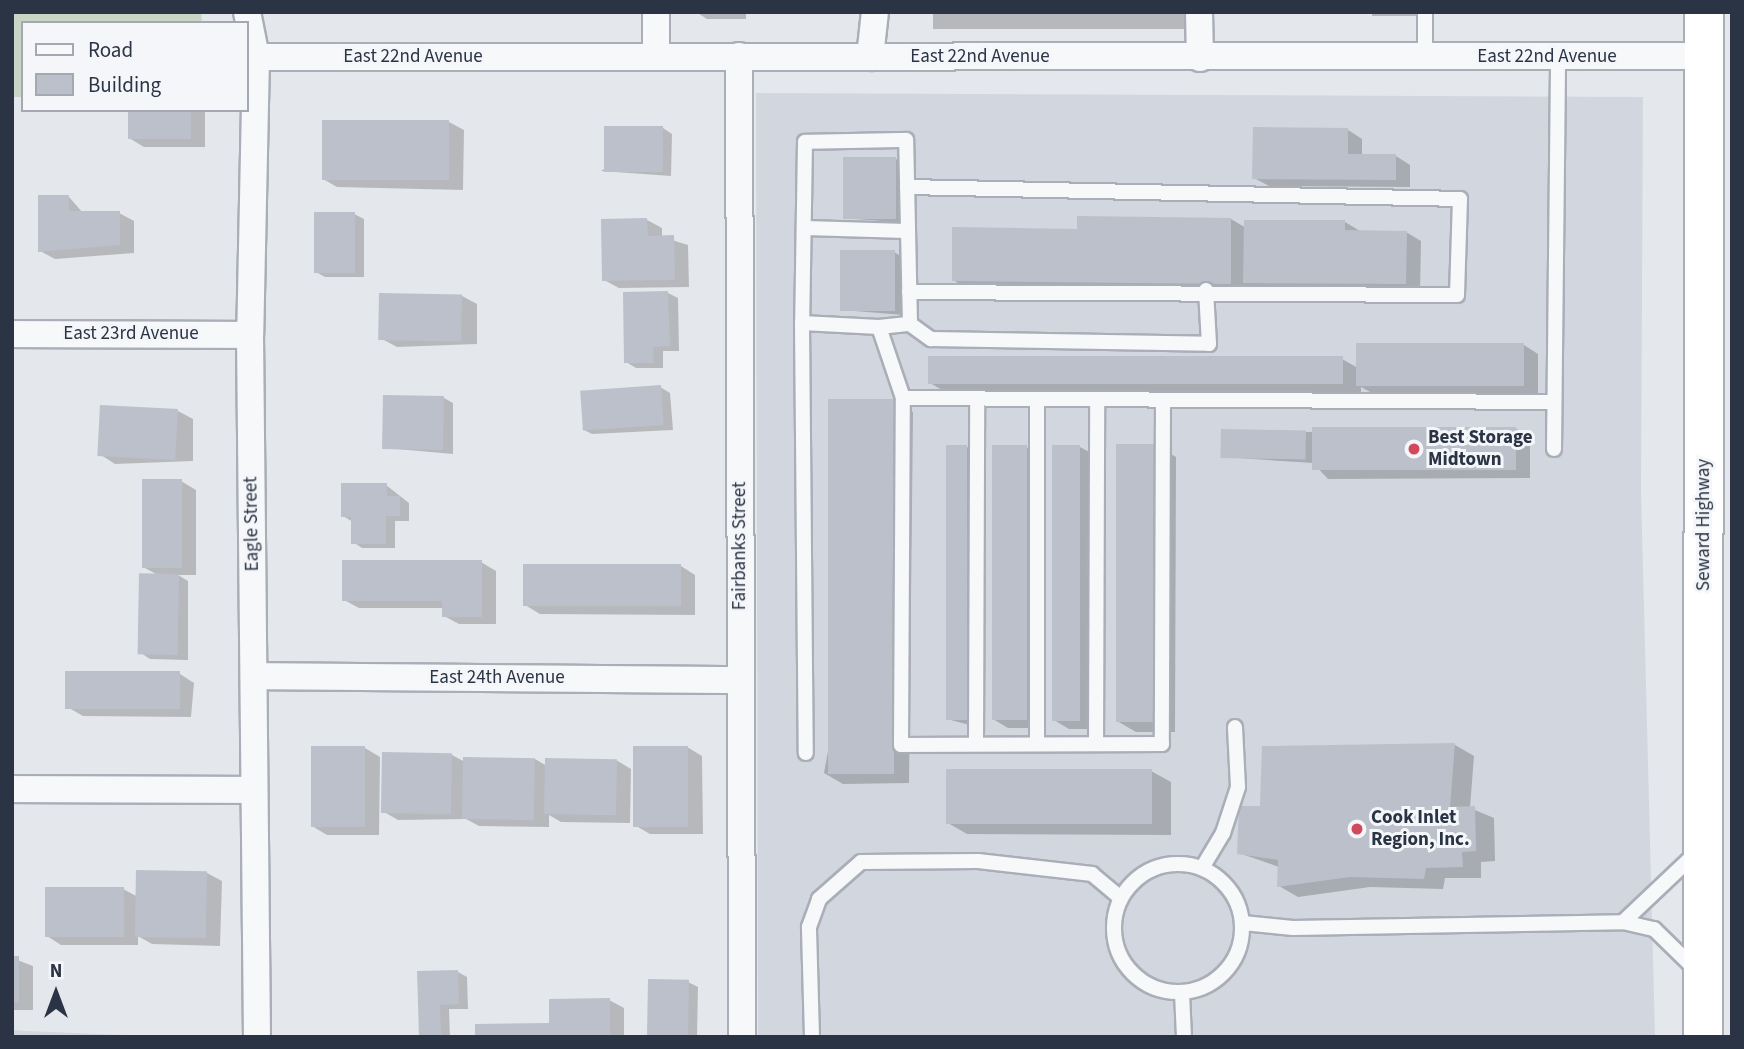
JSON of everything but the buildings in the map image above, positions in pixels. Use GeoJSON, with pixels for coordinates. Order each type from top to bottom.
{"type":"FeatureCollection","features":[{"type":"Feature","properties":{"kind":"highway","name":"Seward Highway"},"geometry":{"type":"LineString","coordinates":[[1703,1037],[1704,12]]}},
{"type":"Feature","properties":{"kind":"street","name":"Eagle Street"},"geometry":{"type":"LineString","coordinates":[[247,12],[256,57],[250,335],[254,676],[252,790],[257,1037]]}},
{"type":"Feature","properties":{"kind":"street"},"geometry":{"type":"LineString","coordinates":[[656,12],[656,57]]}},
{"type":"Feature","properties":{"kind":"street"},"geometry":{"type":"LineString","coordinates":[[870,57],[875,12]]}},
{"type":"Feature","properties":{"kind":"street"},"geometry":{"type":"LineString","coordinates":[[1199,12],[1200,58]]}},
{"type":"Feature","properties":{"kind":"street","name":"Fairbanks Street"},"geometry":{"type":"LineString","coordinates":[[739,56],[743,1037]]}},
{"type":"Feature","properties":{"kind":"street","name":"East 22nd Avenue"},"geometry":{"type":"LineString","coordinates":[[256,57],[1704,56]]}},
{"type":"Feature","properties":{"kind":"street","name":"East 23rd Avenue"},"geometry":{"type":"LineString","coordinates":[[12,334],[250,335]]}},
{"type":"Feature","properties":{"kind":"street","name":"East 24th Avenue"},"geometry":{"type":"LineString","coordinates":[[254,676],[740,680]]}},
{"type":"Feature","properties":{"kind":"street"},"geometry":{"type":"LineString","coordinates":[[12,789],[252,790]]}},
{"type":"Feature","properties":{"kind":"lane"},"geometry":{"type":"LineString","coordinates":[[1425,12],[1425,57]]}},
{"type":"Feature","properties":{"kind":"lane"},"geometry":{"type":"LineString","coordinates":[[1554,449],[1558,57]]}},
{"type":"Feature","properties":{"kind":"lane"},"geometry":{"type":"LineString","coordinates":[[806,753],[802,323],[805,142],[906,140],[910,324]]}},
{"type":"Feature","properties":{"kind":"lane"},"geometry":{"type":"LineString","coordinates":[[907,187],[1460,199],[1457,295],[1206,290],[909,292]]}},
{"type":"Feature","properties":{"kind":"lane"},"geometry":{"type":"LineString","coordinates":[[804,228],[908,231]]}},
{"type":"Feature","properties":{"kind":"lane"},"geometry":{"type":"LineString","coordinates":[[802,323],[879,327],[910,324],[931,339],[1209,344],[1206,290]]}},
{"type":"Feature","properties":{"kind":"lane"},"geometry":{"type":"LineString","coordinates":[[879,327],[903,398],[901,745],[1162,744],[1163,400]]}},
{"type":"Feature","properties":{"kind":"lane"},"geometry":{"type":"LineString","coordinates":[[903,398],[1554,402]]}},
{"type":"Feature","properties":{"kind":"lane"},"geometry":{"type":"LineString","coordinates":[[976,744],[977,399]]}},
{"type":"Feature","properties":{"kind":"lane"},"geometry":{"type":"LineString","coordinates":[[1037,400],[1037,744]]}},
{"type":"Feature","properties":{"kind":"lane"},"geometry":{"type":"LineString","coordinates":[[1096,744],[1097,400]]}},
{"type":"Feature","properties":{"kind":"lane"},"geometry":{"type":"LineString","coordinates":[[1202,868],[1223,833],[1238,787],[1236,727]]}},
{"type":"Feature","properties":{"kind":"lane"},"geometry":{"type":"LineString","coordinates":[[1623,922],[1703,846]]}},
{"type":"Feature","properties":{"kind":"lane"},"geometry":{"type":"LineString","coordinates":[[812,1037],[809,927],[819,899],[861,862],[978,861],[1092,874],[1121,898]]}},
{"type":"Feature","properties":{"kind":"lane"},"geometry":{"type":"LineString","coordinates":[[1156,868],[1202,868],[1231,889],[1243,923],[1233,963],[1220,979],[1182,993],[1144,983],[1124,963],[1114,935],[1121,898],[1156,868]]}},
{"type":"Feature","properties":{"kind":"lane"},"geometry":{"type":"LineString","coordinates":[[1243,923],[1293,928],[1623,922],[1670,940],[1703,983]]}},
{"type":"Feature","properties":{"kind":"lane"},"geometry":{"type":"LineString","coordinates":[[1182,993],[1184,1037]]}},
{"type":"Feature","properties":{"kind":"shaded area"},"geometry":{"type":"Polygon","coordinates":[[[756,93],[1643,97],[1641,491],[1655,1037],[758,1037],[756,93]]]}},
{"type":"Feature","properties":{"kind":"shaded area"},"geometry":{"type":"Polygon","coordinates":[[[12,1030],[25,1031],[173,1037],[12,1037],[12,1030]]]}},
{"type":"Feature","properties":{"kind":"green space"},"geometry":{"type":"Polygon","coordinates":[[[12,12],[201,12],[202,21],[21,21],[21,97],[12,97],[12,12]]]}},
{"type":"Feature","properties":{"kind":"place","name":"Best Storage Midtown"},"geometry":{"type":"Point","coordinates":[1414,449]}},
{"type":"Feature","properties":{"kind":"place","name":"Cook Inlet Region, Inc."},"geometry":{"type":"Point","coordinates":[1357,829]}}]}
